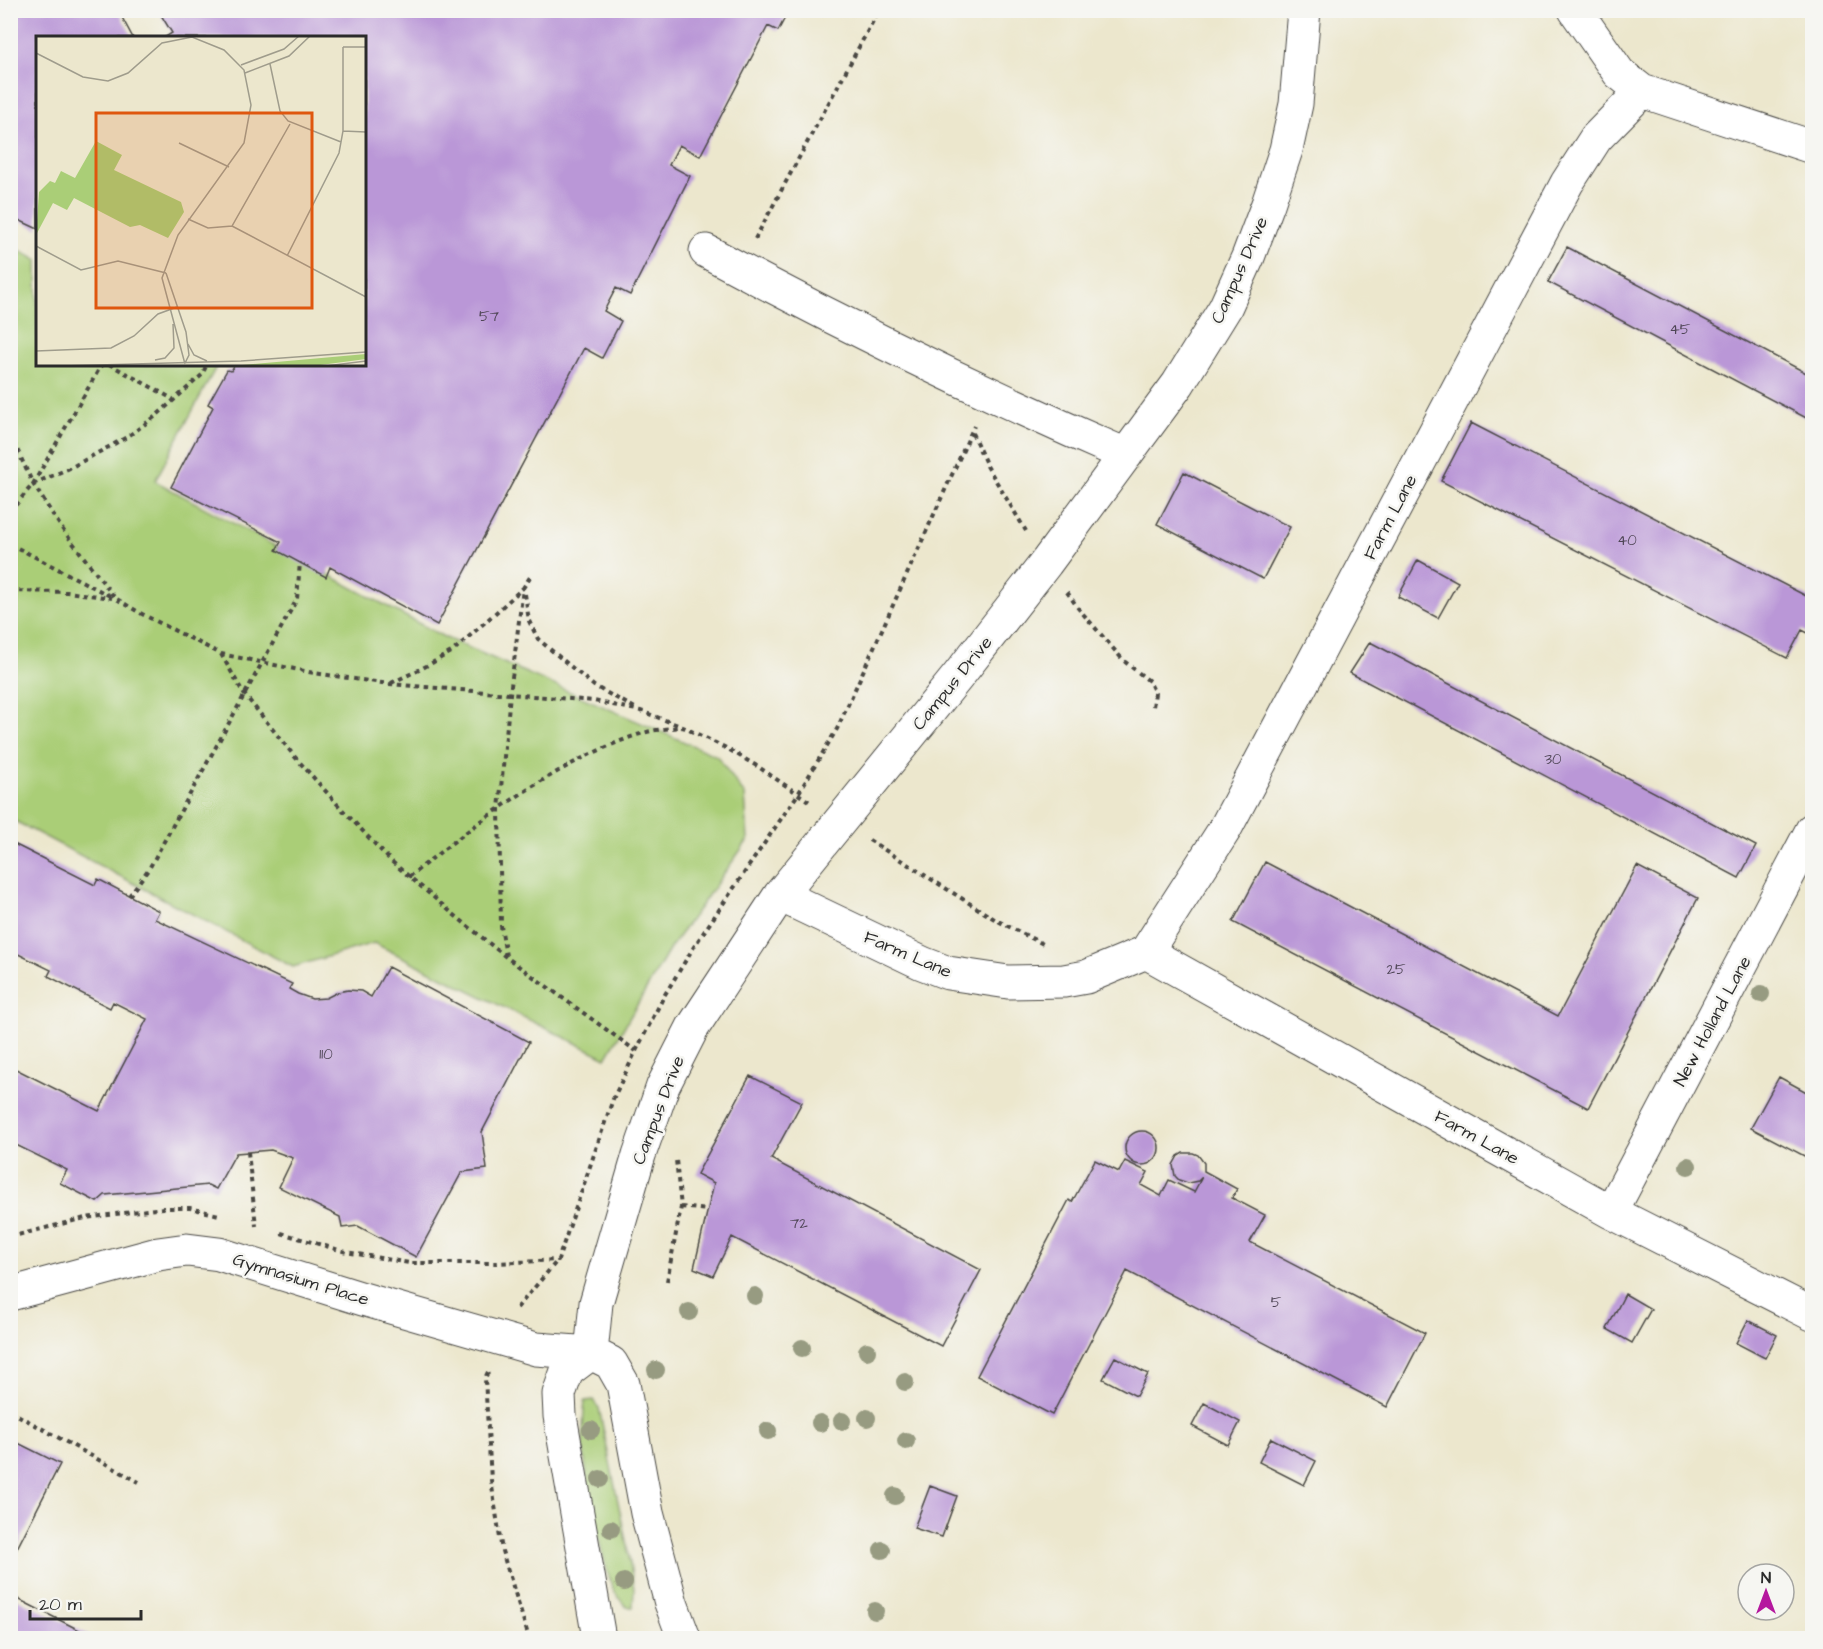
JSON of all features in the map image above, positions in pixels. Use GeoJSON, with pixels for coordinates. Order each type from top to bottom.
{"type":"FeatureCollection","features":[{"type":"Feature","properties":{"kind":"street","name":"Campus Drive"},"geometry":{"type":"LineString","coordinates":[[591,1353],[596,1303],[622,1211],[663,1086],[693,1027],[780,895],[958,676],[1046,563],[1178,384],[1225,308],[1248,257],[1286,150],[1296,104],[1304,10]]}},
{"type":"Feature","properties":{"kind":"street"},"geometry":{"type":"LineString","coordinates":[[1575,10],[1619,73],[1642,91],[1812,147]]}},
{"type":"Feature","properties":{"kind":"street","name":"Farm Lane"},"geometry":{"type":"LineString","coordinates":[[780,895],[922,963],[948,973],[1008,982],[1064,981],[1086,977],[1146,952],[1225,829],[1567,183],[1596,138],[1642,91]]}},
{"type":"Feature","properties":{"kind":"street"},"geometry":{"type":"LineString","coordinates":[[706,251],[988,394],[1126,455]]}},
{"type":"Feature","properties":{"kind":"street","name":"New Holland Lane"},"geometry":{"type":"LineString","coordinates":[[1611,1212],[1812,830]]}},
{"type":"Feature","properties":{"kind":"street","name":"Farm Lane"},"geometry":{"type":"LineString","coordinates":[[1146,952],[1611,1212],[1812,1314]]}},
{"type":"Feature","properties":{"kind":"street","name":"Gymnasium Place"},"geometry":{"type":"LineString","coordinates":[[10,1294],[158,1254],[187,1250],[219,1254],[536,1349],[591,1353]]}},
{"type":"Feature","properties":{"kind":"street"},"geometry":{"type":"LineString","coordinates":[[599,1638],[560,1416],[559,1394],[567,1371],[591,1353],[611,1363],[623,1384],[647,1513],[683,1638]]}},
{"type":"Feature","properties":{"kind":"path"},"geometry":{"type":"LineString","coordinates":[[739,269],[879,10]]}},
{"type":"Feature","properties":{"kind":"path"},"geometry":{"type":"LineString","coordinates":[[10,512],[33,484],[101,366]]}},
{"type":"Feature","properties":{"kind":"path"},"geometry":{"type":"LineString","coordinates":[[113,366],[173,399]]}},
{"type":"Feature","properties":{"kind":"path"},"geometry":{"type":"LineString","coordinates":[[33,484],[70,468],[127,436],[156,416],[202,375],[206,366]]}},
{"type":"Feature","properties":{"kind":"path"},"geometry":{"type":"LineString","coordinates":[[529,1638],[502,1551],[491,1480],[485,1378],[516,1309],[558,1260],[613,1099],[664,996],[695,945],[798,794],[837,729],[988,394]]}},
{"type":"Feature","properties":{"kind":"path"},"geometry":{"type":"LineString","coordinates":[[10,434],[33,484],[63,530],[115,598]]}},
{"type":"Feature","properties":{"kind":"path"},"geometry":{"type":"LineString","coordinates":[[10,544],[221,654],[314,673],[389,684],[594,701],[641,711]]}},
{"type":"Feature","properties":{"kind":"path"},"geometry":{"type":"LineString","coordinates":[[129,896],[150,867],[297,599],[300,562]]}},
{"type":"Feature","properties":{"kind":"path"},"geometry":{"type":"LineString","coordinates":[[389,684],[453,651],[524,588],[530,577]]}},
{"type":"Feature","properties":{"kind":"path"},"geometry":{"type":"LineString","coordinates":[[524,588],[529,621],[538,639],[594,686],[641,711],[683,727],[726,748],[757,766],[839,822],[996,920],[1040,941],[1086,977]]}},
{"type":"Feature","properties":{"kind":"path"},"geometry":{"type":"LineString","coordinates":[[506,957],[501,926],[499,809],[510,694],[524,588]]}},
{"type":"Feature","properties":{"kind":"path"},"geometry":{"type":"LineString","coordinates":[[10,591],[67,592],[115,598]]}},
{"type":"Feature","properties":{"kind":"path"},"geometry":{"type":"LineString","coordinates":[[221,654],[244,694],[295,757],[391,861],[506,957],[636,1051]]}},
{"type":"Feature","properties":{"kind":"path"},"geometry":{"type":"LineString","coordinates":[[409,877],[499,809],[561,769],[623,739],[653,730],[683,727]]}},
{"type":"Feature","properties":{"kind":"path"},"geometry":{"type":"LineString","coordinates":[[245,1223],[256,1226],[248,1152]]}},
{"type":"Feature","properties":{"kind":"path"},"geometry":{"type":"LineString","coordinates":[[666,1281],[681,1207],[676,1154]]}},
{"type":"Feature","properties":{"kind":"path"},"geometry":{"type":"LineString","coordinates":[[681,1207],[708,1210]]}},
{"type":"Feature","properties":{"kind":"path"},"geometry":{"type":"LineString","coordinates":[[10,1237],[85,1218],[163,1208],[190,1208],[223,1217]]}},
{"type":"Feature","properties":{"kind":"path"},"geometry":{"type":"LineString","coordinates":[[279,1232],[346,1252],[409,1263],[558,1260]]}},
{"type":"Feature","properties":{"kind":"path"},"geometry":{"type":"LineString","coordinates":[[10,1411],[139,1482]]}},
{"type":"Feature","properties":{"kind":"green space"},"geometry":{"type":"Polygon","coordinates":[[[10,245],[36,259],[36,366],[216,366],[155,481],[444,637],[717,756],[745,795],[748,840],[671,947],[606,1058],[374,943],[293,967],[11,819],[10,245]]]}},
{"type":"Feature","properties":{"kind":"green space"},"geometry":{"type":"Polygon","coordinates":[[[594,1400],[599,1408],[628,1551],[634,1589],[633,1607],[626,1607],[617,1596],[608,1576],[591,1505],[584,1453],[583,1418],[585,1401],[594,1400]]]}},
{"type":"Feature","properties":{"kind":"building"},"geometry":{"type":"Polygon","coordinates":[[[10,10],[118,10],[132,36],[36,36],[36,228],[10,216],[10,10]]]}},
{"type":"Feature","properties":{"kind":"building"},"geometry":{"type":"Polygon","coordinates":[[[158,10],[789,10],[778,31],[768,26],[700,156],[679,145],[669,165],[690,176],[630,295],[616,288],[604,311],[621,321],[602,358],[584,348],[437,625],[330,567],[326,577],[276,550],[281,542],[171,487],[213,407],[208,404],[227,370],[231,371],[234,366],[366,366],[366,36],[167,36],[172,33],[158,10]]]}},
{"type":"Feature","properties":{"kind":"building"},"geometry":{"type":"Polygon","coordinates":[[[1567,247],[1812,376],[1812,421],[1548,282],[1567,247]]]}},
{"type":"Feature","properties":{"kind":"building"},"geometry":{"type":"Polygon","coordinates":[[[1471,423],[1812,599],[1812,635],[1802,630],[1787,658],[1441,481],[1471,423]]]}},
{"type":"Feature","properties":{"kind":"building"},"geometry":{"type":"Polygon","coordinates":[[[1184,472],[1290,527],[1263,579],[1157,524],[1184,472]]]}},
{"type":"Feature","properties":{"kind":"building"},"geometry":{"type":"Polygon","coordinates":[[[1418,560],[1458,582],[1438,618],[1398,597],[1418,560]]]}},
{"type":"Feature","properties":{"kind":"building"},"geometry":{"type":"Polygon","coordinates":[[[1370,642],[1756,846],[1739,878],[1350,673],[1370,642]]]}},
{"type":"Feature","properties":{"kind":"building"},"geometry":{"type":"Polygon","coordinates":[[[10,842],[95,885],[98,879],[159,911],[155,919],[292,984],[289,989],[298,994],[312,999],[326,998],[348,990],[361,991],[371,997],[388,967],[529,1042],[482,1132],[487,1169],[462,1172],[416,1257],[358,1226],[342,1228],[340,1217],[279,1187],[293,1158],[271,1150],[236,1153],[216,1189],[208,1185],[105,1195],[97,1202],[60,1183],[67,1170],[10,1142],[10,1066],[99,1111],[147,1019],[113,1002],[110,1008],[48,976],[51,970],[10,950],[10,842]]]}},
{"type":"Feature","properties":{"kind":"building"},"geometry":{"type":"Polygon","coordinates":[[[1265,862],[1558,1016],[1637,866],[1698,898],[1588,1108],[1233,922],[1265,862]]]}},
{"type":"Feature","properties":{"kind":"building"},"geometry":{"type":"Polygon","coordinates":[[[750,1076],[802,1102],[771,1159],[981,1270],[941,1346],[732,1237],[713,1276],[694,1268],[714,1183],[697,1174],[750,1076]]]}},
{"type":"Feature","properties":{"kind":"building"},"geometry":{"type":"Polygon","coordinates":[[[1779,1077],[1812,1095],[1812,1160],[1751,1128],[1779,1077]]]}},
{"type":"Feature","properties":{"kind":"building"},"geometry":{"type":"Polygon","coordinates":[[[1142,1131],[1154,1136],[1159,1148],[1154,1160],[1142,1165],[1130,1160],[1125,1148],[1130,1136],[1142,1131]]]}},
{"type":"Feature","properties":{"kind":"building"},"geometry":{"type":"Polygon","coordinates":[[[1183,1153],[1198,1155],[1204,1163],[1204,1171],[1237,1189],[1232,1198],[1265,1215],[1250,1242],[1425,1333],[1387,1407],[1127,1271],[1052,1415],[977,1376],[1069,1200],[1072,1202],[1095,1160],[1119,1172],[1125,1161],[1148,1172],[1141,1185],[1161,1196],[1169,1180],[1194,1192],[1202,1177],[1198,1181],[1188,1183],[1175,1176],[1173,1165],[1178,1156],[1183,1153]]]}},
{"type":"Feature","properties":{"kind":"building"},"geometry":{"type":"Polygon","coordinates":[[[1625,1294],[1651,1309],[1632,1343],[1607,1329],[1625,1294]]]}},
{"type":"Feature","properties":{"kind":"building"},"geometry":{"type":"Polygon","coordinates":[[[1748,1320],[1777,1335],[1765,1358],[1736,1343],[1748,1320]]]}},
{"type":"Feature","properties":{"kind":"building"},"geometry":{"type":"Polygon","coordinates":[[[1115,1357],[1148,1374],[1136,1396],[1103,1379],[1115,1357]]]}},
{"type":"Feature","properties":{"kind":"building"},"geometry":{"type":"Polygon","coordinates":[[[1204,1403],[1240,1422],[1228,1445],[1192,1426],[1204,1403]]]}},
{"type":"Feature","properties":{"kind":"building"},"geometry":{"type":"Polygon","coordinates":[[[1271,1438],[1316,1461],[1304,1485],[1259,1462],[1271,1438]]]}},
{"type":"Feature","properties":{"kind":"building"},"geometry":{"type":"Polygon","coordinates":[[[10,1439],[60,1464],[10,1562],[10,1439]]]}},
{"type":"Feature","properties":{"kind":"building"},"geometry":{"type":"Polygon","coordinates":[[[930,1486],[957,1496],[942,1537],[914,1528],[930,1486]]]}},
{"type":"Feature","properties":{"kind":"building"},"geometry":{"type":"Polygon","coordinates":[[[10,1595],[95,1638],[10,1638],[10,1595]]]}}]}
